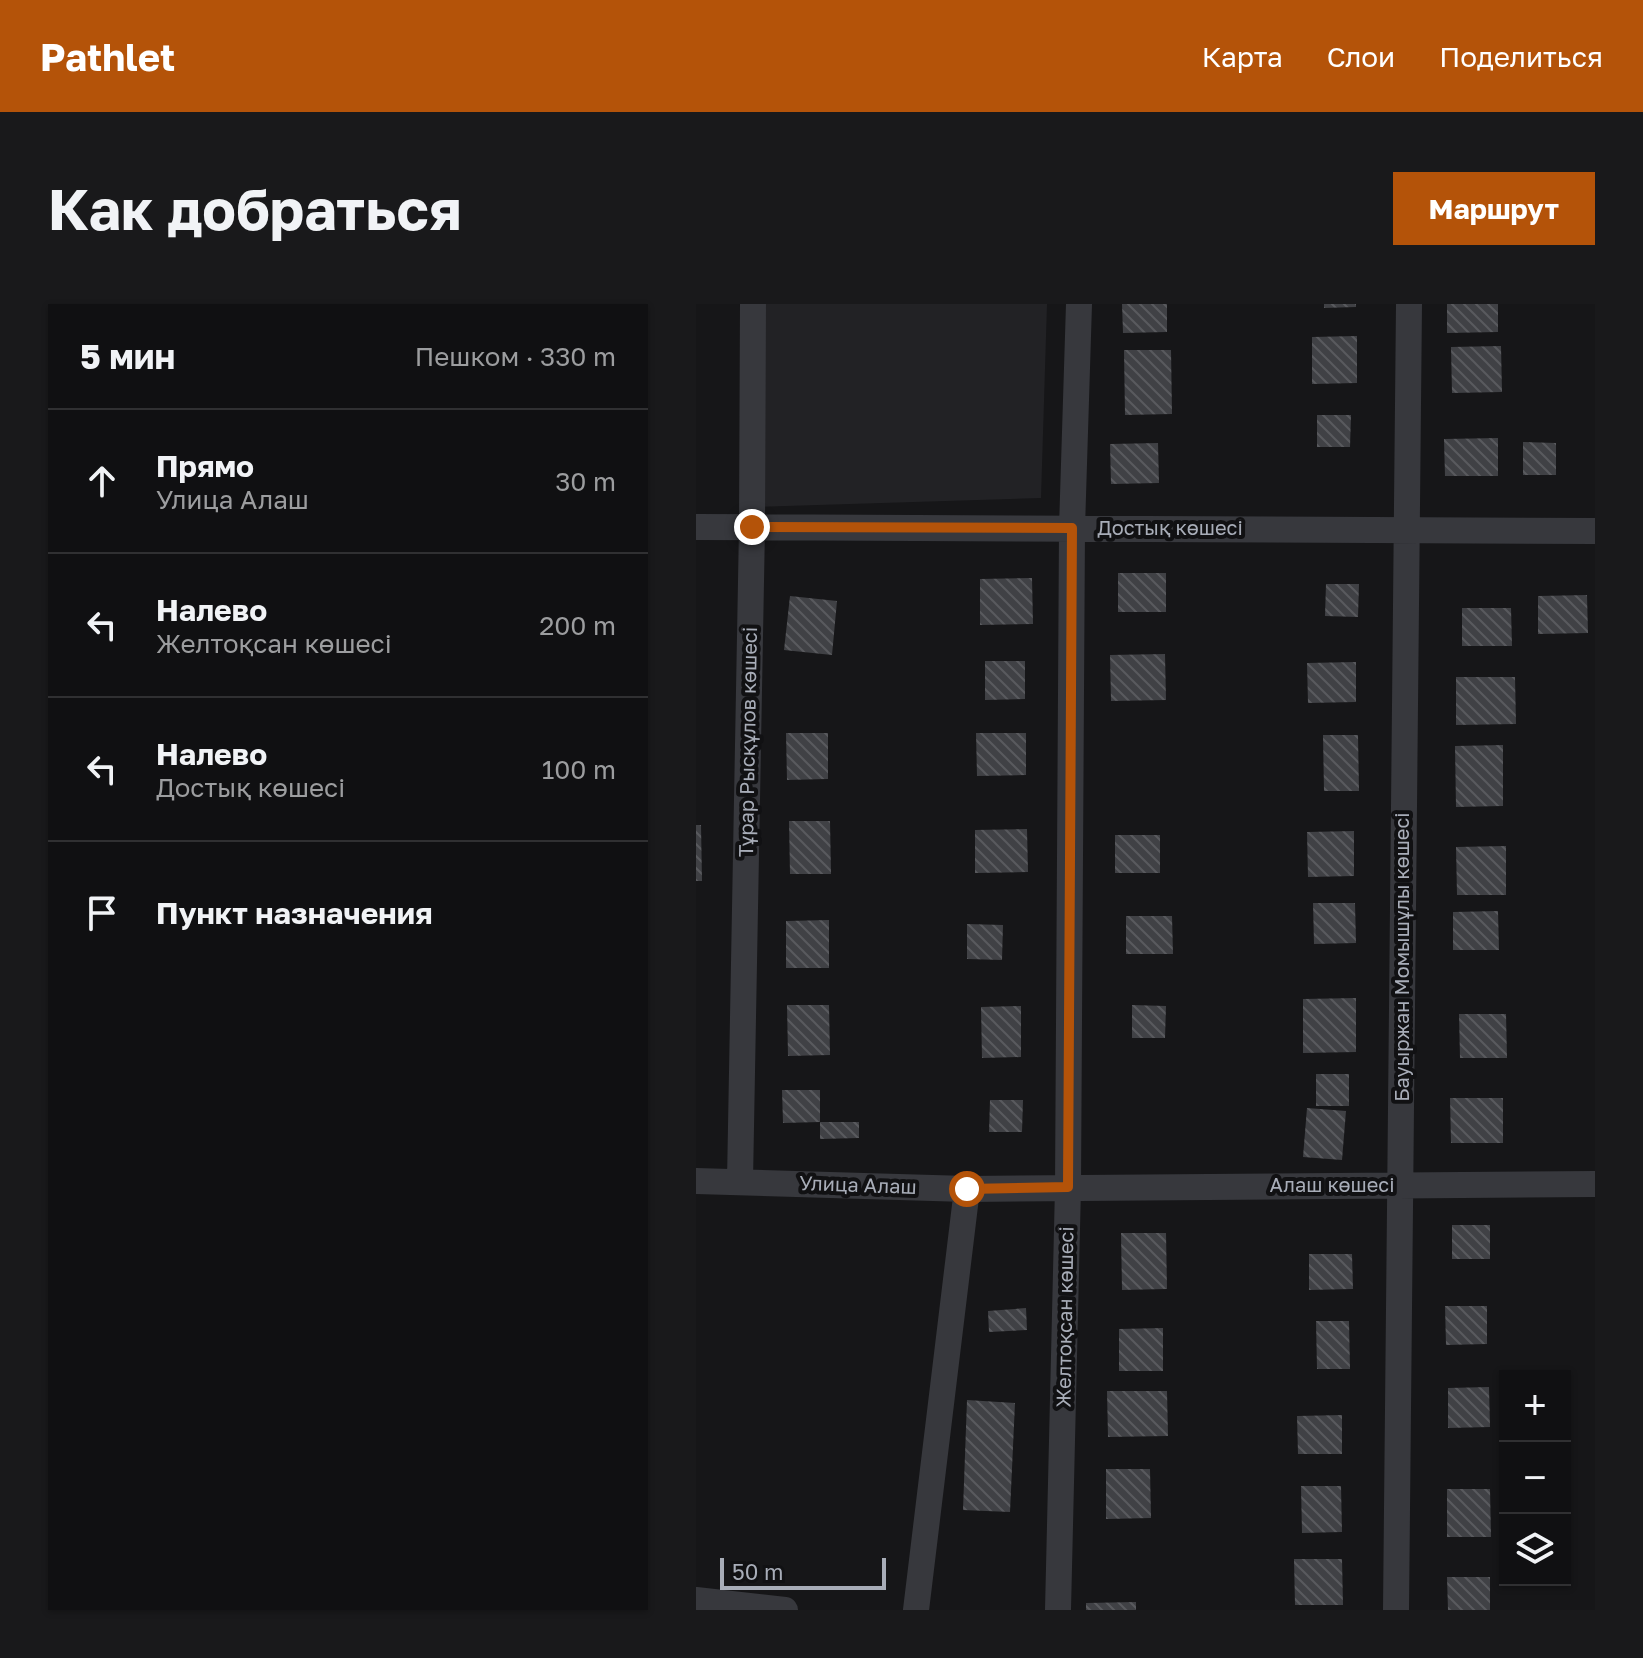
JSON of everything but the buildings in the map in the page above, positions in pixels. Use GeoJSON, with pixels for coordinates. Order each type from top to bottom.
{"type":"FeatureCollection","features":[{"type":"Feature","properties":{"kind":"street","name":"Тұрар Рысқұлов көшесі"},"geometry":{"type":"LineString","coordinates":[[740,1181],[753,304]]}},
{"type":"Feature","properties":{"kind":"street","name":"Желтоқсан көшесі"},"geometry":{"type":"LineString","coordinates":[[1058,1610],[1068,1187],[1072,528],[1079,304]]}},
{"type":"Feature","properties":{"kind":"street","name":"Бауыржан Момышұлы көшесі"},"geometry":{"type":"LineString","coordinates":[[1396,1610],[1409,304]]}},
{"type":"Feature","properties":{"kind":"street","name":"Достық көшесі"},"geometry":{"type":"LineString","coordinates":[[696,527],[1595,531]]}},
{"type":"Feature","properties":{"kind":"street","name":"Улица Алаш"},"geometry":{"type":"LineString","coordinates":[[696,1181],[967,1189],[1068,1187]]}},
{"type":"Feature","properties":{"kind":"street","name":"Алаш көшесі"},"geometry":{"type":"LineString","coordinates":[[1068,1187],[1595,1184]]}},
{"type":"Feature","properties":{"kind":"street"},"geometry":{"type":"LineString","coordinates":[[916,1610],[967,1189]]}},
{"type":"Feature","properties":{"kind":"street"},"geometry":{"type":"LineString","coordinates":[[696,1600],[785,1610]]}},
{"type":"Feature","properties":{"kind":"shaded area"},"geometry":{"type":"Polygon","coordinates":[[[760,304],[1047,304],[1041,498],[755,507],[760,304]]]}},
{"type":"Feature","properties":{"kind":"route"},"geometry":{"type":"LineString","coordinates":[[752,527],[1072,528],[1068,1187],[967,1189]]}}]}
